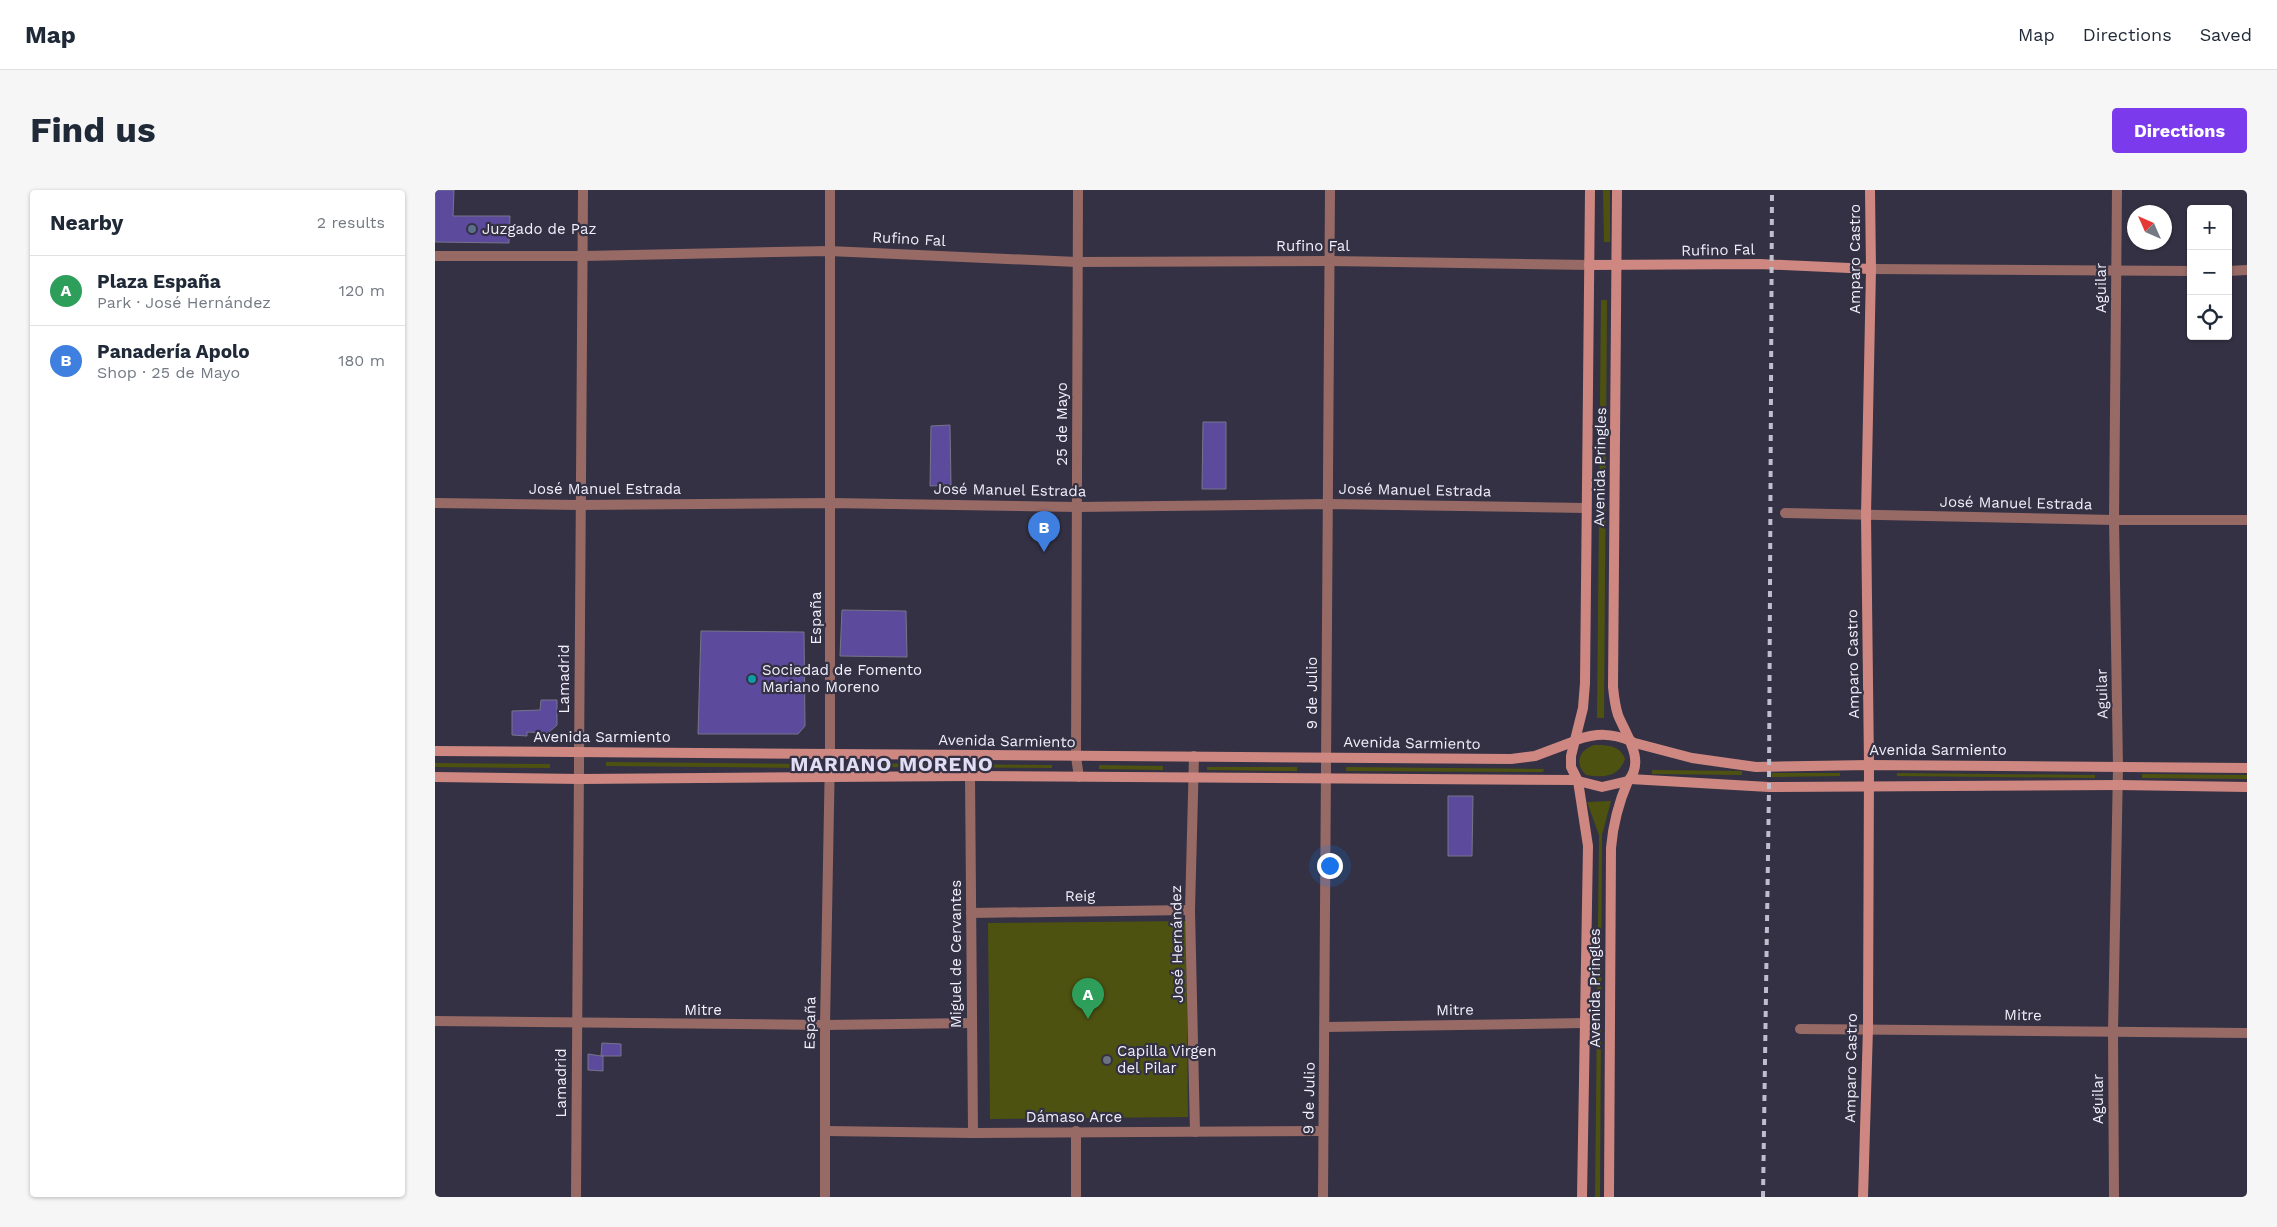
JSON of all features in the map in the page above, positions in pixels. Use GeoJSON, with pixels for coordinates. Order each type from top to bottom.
{"type":"FeatureCollection","features":[{"type":"Feature","properties":{"kind":"main road","name":"Avenida Pringles"},"geometry":{"type":"LineString","coordinates":[[1576,740],[1583,708],[1585,683],[1585,508],[1590,190]]}},
{"type":"Feature","properties":{"kind":"main road","name":"Avenida Pringles"},"geometry":{"type":"LineString","coordinates":[[1617,190],[1613,688],[1619,716],[1631,741]]}},
{"type":"Feature","properties":{"kind":"main road","name":"Amparo Castro"},"geometry":{"type":"LineString","coordinates":[[1863,1197],[1868,1028],[1869,764],[1867,515],[1871,270],[1870,190]]}},
{"type":"Feature","properties":{"kind":"main road","name":"Rufino Fal"},"geometry":{"type":"LineString","coordinates":[[1589,265],[1760,264],[1871,270]]}},
{"type":"Feature","properties":{"kind":"main road"},"geometry":{"type":"LineString","coordinates":[[1578,781],[1571,761],[1576,740],[1601,733],[1614,734],[1631,741],[1634,754],[1634,768],[1629,780]]}},
{"type":"Feature","properties":{"kind":"main road","name":"Avenida Sarmiento"},"geometry":{"type":"LineString","coordinates":[[435,751],[1511,759],[1535,756],[1576,740]]}},
{"type":"Feature","properties":{"kind":"main road","name":"Avenida Sarmiento"},"geometry":{"type":"LineString","coordinates":[[1631,741],[1692,758],[1756,767],[1869,764],[2247,768]]}},
{"type":"Feature","properties":{"kind":"main road"},"geometry":{"type":"LineString","coordinates":[[435,778],[580,779],[970,776],[1578,781],[1602,787],[1629,780],[1769,787],[2118,785],[2247,787]]}},
{"type":"Feature","properties":{"kind":"main road","name":"Avenida Pringles"},"geometry":{"type":"LineString","coordinates":[[1609,1197],[1611,848],[1613,824],[1618,805],[1629,780]]}},
{"type":"Feature","properties":{"kind":"main road","name":"Avenida Pringles"},"geometry":{"type":"LineString","coordinates":[[1578,781],[1588,846],[1582,1197]]}},
{"type":"Feature","properties":{"kind":"street","name":"Lamadrid"},"geometry":{"type":"LineString","coordinates":[[576,1197],[576,1024],[580,779],[579,504],[583,190]]}},
{"type":"Feature","properties":{"kind":"street","name":"España"},"geometry":{"type":"LineString","coordinates":[[825,1197],[825,1025],[831,754],[830,190]]}},
{"type":"Feature","properties":{"kind":"street","name":"25 de Mayo"},"geometry":{"type":"LineString","coordinates":[[1078,190],[1076,757],[1079,777]]}},
{"type":"Feature","properties":{"kind":"street","name":"9 de Julio"},"geometry":{"type":"LineString","coordinates":[[1323,1197],[1326,1027],[1330,190]]}},
{"type":"Feature","properties":{"kind":"street","name":"Aguilar"},"geometry":{"type":"LineString","coordinates":[[2114,1197],[2113,1031],[2118,785],[2114,520],[2117,190]]}},
{"type":"Feature","properties":{"kind":"street","name":"Rufino Fal"},"geometry":{"type":"LineString","coordinates":[[435,256],[583,256],[829,251],[1077,262],[1330,261],[1589,265]]}},
{"type":"Feature","properties":{"kind":"street","name":"Rufino Fal"},"geometry":{"type":"LineString","coordinates":[[1871,270],[2187,271]]}},
{"type":"Feature","properties":{"kind":"street"},"geometry":{"type":"LineString","coordinates":[[2232,271],[2247,270]]}},
{"type":"Feature","properties":{"kind":"street","name":"José Manuel Estrada"},"geometry":{"type":"LineString","coordinates":[[435,502],[579,504],[831,503],[1077,507],[1328,504],[1585,508]]}},
{"type":"Feature","properties":{"kind":"street","name":"José Manuel Estrada"},"geometry":{"type":"LineString","coordinates":[[1785,513],[2114,520],[2247,520]]}},
{"type":"Feature","properties":{"kind":"street","name":"José Hernández"},"geometry":{"type":"LineString","coordinates":[[1194,756],[1190,910],[1195,1132]]}},
{"type":"Feature","properties":{"kind":"street","name":"Miguel de Cervantes"},"geometry":{"type":"LineString","coordinates":[[970,776],[973,1132]]}},
{"type":"Feature","properties":{"kind":"street","name":"Reig"},"geometry":{"type":"LineString","coordinates":[[971,913],[1190,910]]}},
{"type":"Feature","properties":{"kind":"street","name":"Mitre"},"geometry":{"type":"LineString","coordinates":[[435,1021],[576,1024],[825,1025],[972,1023]]}},
{"type":"Feature","properties":{"kind":"street","name":"Mitre"},"geometry":{"type":"LineString","coordinates":[[1326,1027],[1584,1024]]}},
{"type":"Feature","properties":{"kind":"street","name":"Mitre"},"geometry":{"type":"LineString","coordinates":[[1800,1029],[1868,1028],[2247,1033]]}},
{"type":"Feature","properties":{"kind":"street","name":"Dámaso Arce"},"geometry":{"type":"LineString","coordinates":[[825,1131],[1323,1131]]}},
{"type":"Feature","properties":{"kind":"street"},"geometry":{"type":"LineString","coordinates":[[1076,1131],[1076,1197]]}},
{"type":"Feature","properties":{"kind":"shaded area"},"geometry":{"type":"Polygon","coordinates":[[[1603,190],[1610,190],[1610,242],[1604,242],[1603,190]]]}},
{"type":"Feature","properties":{"kind":"shaded area"},"geometry":{"type":"Polygon","coordinates":[[[1601,300],[1607,300],[1604,718],[1597,718],[1601,300]]]}},
{"type":"Feature","properties":{"kind":"shaded area"},"geometry":{"type":"Polygon","coordinates":[[[1594,745],[1616,748],[1623,754],[1625,759],[1619,770],[1604,776],[1586,775],[1582,771],[1579,762],[1580,758],[1585,750],[1594,745]]]}},
{"type":"Feature","properties":{"kind":"shaded area"},"geometry":{"type":"Polygon","coordinates":[[[606,762],[803,764],[803,768],[606,766],[606,762]]]}},
{"type":"Feature","properties":{"kind":"shaded area"},"geometry":{"type":"Polygon","coordinates":[[[435,763],[550,764],[550,768],[435,767],[435,763]]]}},
{"type":"Feature","properties":{"kind":"shaded area"},"geometry":{"type":"Polygon","coordinates":[[[854,763],[1052,765],[1052,768],[855,767],[854,763]]]}},
{"type":"Feature","properties":{"kind":"shaded area"},"geometry":{"type":"Polygon","coordinates":[[[1099,765],[1163,766],[1163,770],[1099,769],[1099,765]]]}},
{"type":"Feature","properties":{"kind":"shaded area"},"geometry":{"type":"Polygon","coordinates":[[[1207,767],[1297,767],[1297,771],[1207,770],[1207,767]]]}},
{"type":"Feature","properties":{"kind":"shaded area"},"geometry":{"type":"Polygon","coordinates":[[[1346,767],[1544,769],[1543,772],[1346,771],[1346,767]]]}},
{"type":"Feature","properties":{"kind":"shaded area"},"geometry":{"type":"Polygon","coordinates":[[[1652,770],[1742,771],[1742,775],[1652,774],[1652,770]]]}},
{"type":"Feature","properties":{"kind":"shaded area"},"geometry":{"type":"Polygon","coordinates":[[[1772,773],[1840,773],[1840,776],[1772,777],[1772,773]]]}},
{"type":"Feature","properties":{"kind":"shaded area"},"geometry":{"type":"Polygon","coordinates":[[[1897,773],[2095,775],[2095,778],[1897,776],[1897,773]]]}},
{"type":"Feature","properties":{"kind":"shaded area"},"geometry":{"type":"Polygon","coordinates":[[[2142,774],[2247,775],[2247,779],[2142,778],[2142,774]]]}},
{"type":"Feature","properties":{"kind":"shaded area"},"geometry":{"type":"Polygon","coordinates":[[[1611,801],[1602,835],[1600,1197],[1595,1197],[1599,835],[1587,802],[1611,801]]]}},
{"type":"Feature","properties":{"kind":"shaded area"},"geometry":{"type":"Polygon","coordinates":[[[1186,921],[1188,1117],[990,1119],[988,923],[1186,921]]]}},
{"type":"Feature","properties":{"kind":"building","name":"Juzgado de Paz"},"geometry":{"type":"Polygon","coordinates":[[[435,190],[454,190],[453,216],[510,216],[509,243],[435,242],[435,190]]]}},
{"type":"Feature","properties":{"kind":"building"},"geometry":{"type":"Polygon","coordinates":[[[1203,422],[1226,422],[1226,489],[1202,489],[1203,422]]]}},
{"type":"Feature","properties":{"kind":"building"},"geometry":{"type":"Polygon","coordinates":[[[950,425],[951,485],[930,486],[931,426],[950,425]]]}},
{"type":"Feature","properties":{"kind":"building"},"geometry":{"type":"Polygon","coordinates":[[[842,610],[906,611],[907,657],[840,656],[842,610]]]}},
{"type":"Feature","properties":{"kind":"building","name":"Sociedad de Fomento Mariano Moreno"},"geometry":{"type":"Polygon","coordinates":[[[701,631],[804,632],[805,726],[798,734],[698,734],[701,631]]]}},
{"type":"Feature","properties":{"kind":"building"},"geometry":{"type":"Polygon","coordinates":[[[541,700],[557,700],[557,725],[548,733],[527,732],[527,736],[512,735],[512,711],[540,710],[541,700]]]}},
{"type":"Feature","properties":{"kind":"building"},"geometry":{"type":"Polygon","coordinates":[[[1448,796],[1473,796],[1472,856],[1448,856],[1448,796]]]}},
{"type":"Feature","properties":{"kind":"building"},"geometry":{"type":"Polygon","coordinates":[[[602,1043],[621,1044],[621,1056],[603,1056],[603,1071],[588,1070],[588,1054],[601,1056],[602,1043]]]}},
{"type":"Feature","properties":{"kind":"railway"},"geometry":{"type":"LineString","coordinates":[[1763,1197],[1769,787],[1772,190]]}},
{"type":"Feature","properties":{"kind":"place","name":"Juzgado de Paz"},"geometry":{"type":"Point","coordinates":[472,229]}},
{"type":"Feature","properties":{"kind":"place","name":"Panadería Apolo"},"geometry":{"type":"Point","coordinates":[1044,552]}},
{"type":"Feature","properties":{"kind":"place","name":"Sociedad de Fomento Mariano Moreno"},"geometry":{"type":"Point","coordinates":[752,679]}},
{"type":"Feature","properties":{"kind":"place","name":"Plaza España"},"geometry":{"type":"Point","coordinates":[1088,1019]}},
{"type":"Feature","properties":{"kind":"place","name":"Capilla Virgen del Pilar"},"geometry":{"type":"Point","coordinates":[1107,1060]}},
{"type":"Feature","properties":{"kind":"district","name":"MARIANO MORENO"},"geometry":{"type":"Point","coordinates":[892,764]}}]}
